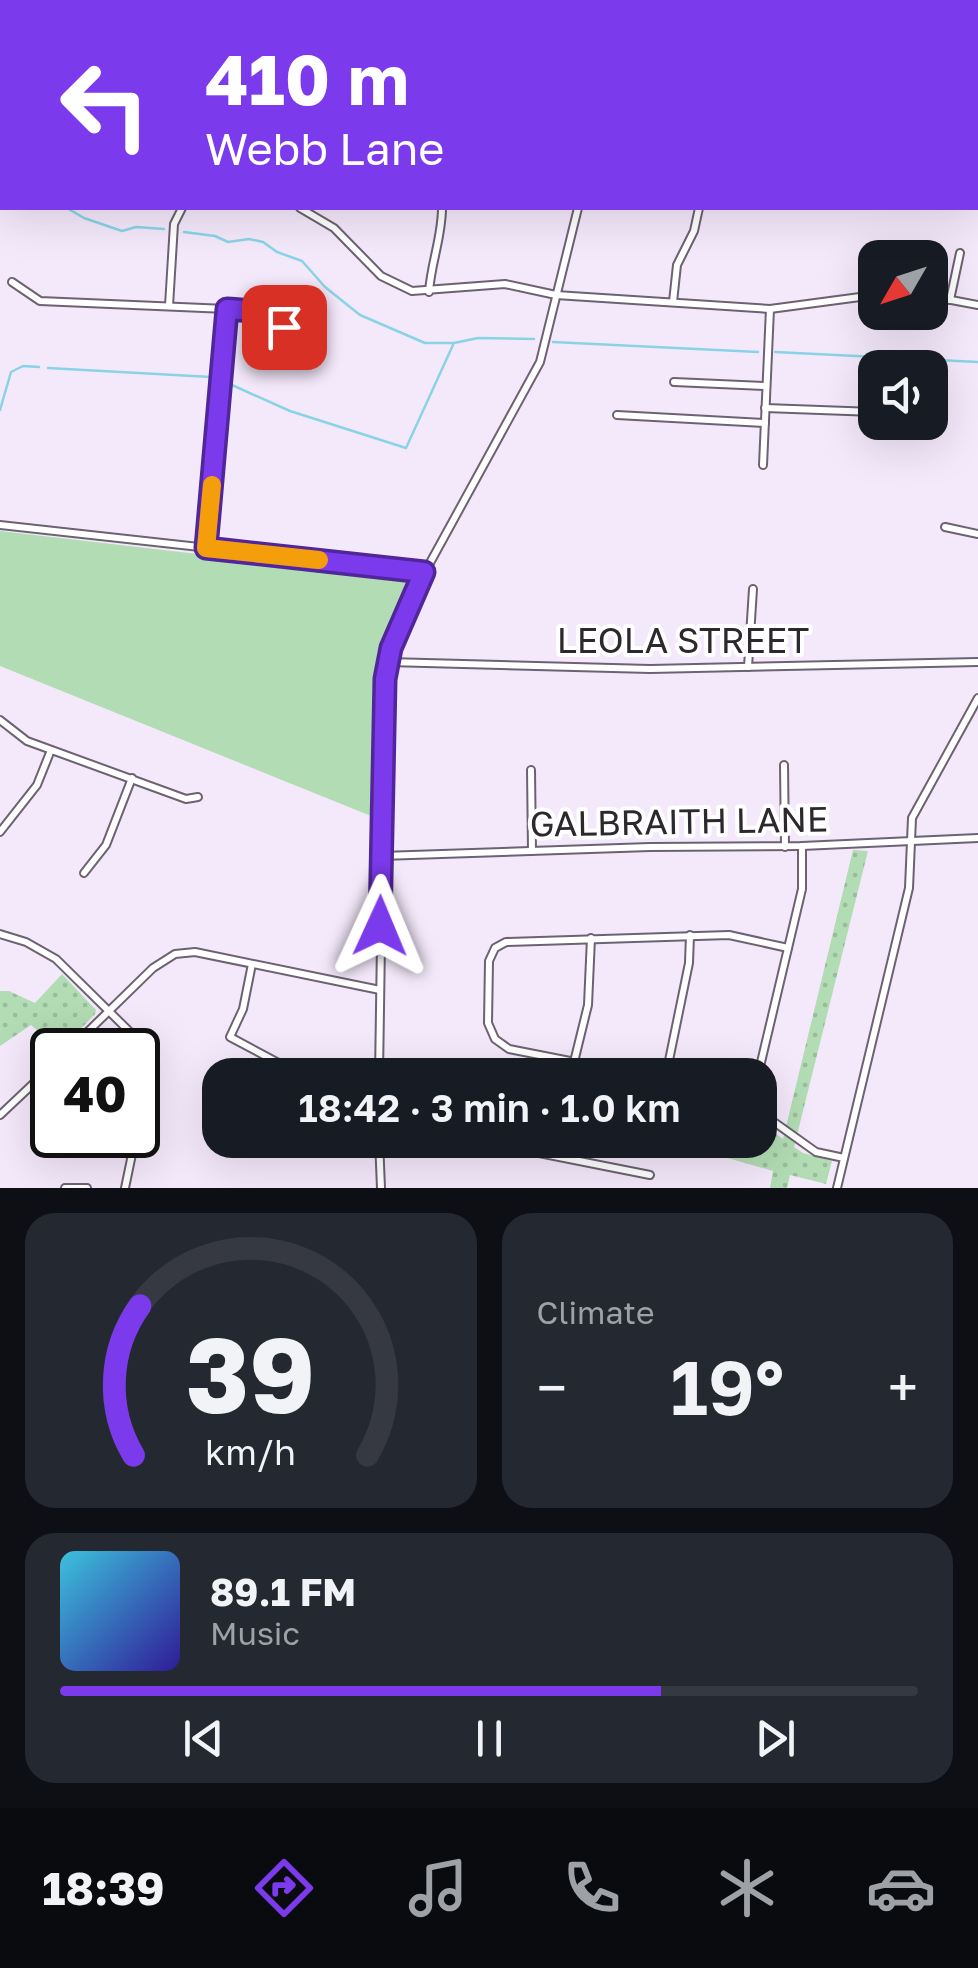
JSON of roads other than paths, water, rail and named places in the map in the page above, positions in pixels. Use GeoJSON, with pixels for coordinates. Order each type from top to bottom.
{"type":"FeatureCollection","features":[{"type":"Feature","properties":{"kind":"street"},"geometry":{"type":"LineString","coordinates":[[169,306],[174,224],[181,210]]}},
{"type":"Feature","properties":{"kind":"street"},"geometry":{"type":"LineString","coordinates":[[303,210],[334,228],[381,276],[412,291],[506,284],[556,296],[770,309],[858,297]]}},
{"type":"Feature","properties":{"kind":"street"},"geometry":{"type":"LineString","coordinates":[[429,292],[442,210]]}},
{"type":"Feature","properties":{"kind":"street"},"geometry":{"type":"LineString","coordinates":[[379,1058],[381,856],[391,648],[424,572],[540,362],[578,210]]}},
{"type":"Feature","properties":{"kind":"street"},"geometry":{"type":"LineString","coordinates":[[673,302],[677,265],[699,210]]}},
{"type":"Feature","properties":{"kind":"street"},"geometry":{"type":"LineString","coordinates":[[960,253],[950,300],[978,305]]}},
{"type":"Feature","properties":{"kind":"street"},"geometry":{"type":"LineString","coordinates":[[12,282],[40,301],[250,310],[269,315],[303,350]]}},
{"type":"Feature","properties":{"kind":"street"},"geometry":{"type":"LineString","coordinates":[[206,548],[227,309]]}},
{"type":"Feature","properties":{"kind":"street"},"geometry":{"type":"LineString","coordinates":[[762,465],[770,309]]}},
{"type":"Feature","properties":{"kind":"street"},"geometry":{"type":"LineString","coordinates":[[674,382],[766,386]]}},
{"type":"Feature","properties":{"kind":"street"},"geometry":{"type":"LineString","coordinates":[[765,408],[858,411]]}},
{"type":"Feature","properties":{"kind":"street"},"geometry":{"type":"LineString","coordinates":[[617,415],[764,423]]}},
{"type":"Feature","properties":{"kind":"street"},"geometry":{"type":"LineString","coordinates":[[0,525],[424,572]]}},
{"type":"Feature","properties":{"kind":"street"},"geometry":{"type":"LineString","coordinates":[[945,528],[978,534]]}},
{"type":"Feature","properties":{"kind":"street"},"geometry":{"type":"LineString","coordinates":[[748,667],[753,589]]}},
{"type":"Feature","properties":{"kind":"street","name":"LEOLA STREET"},"geometry":{"type":"LineString","coordinates":[[388,662],[630,669],[978,662]]}},
{"type":"Feature","properties":{"kind":"street"},"geometry":{"type":"LineString","coordinates":[[837,1188],[909,888],[908,840],[918,803],[978,698]]}},
{"type":"Feature","properties":{"kind":"street"},"geometry":{"type":"LineString","coordinates":[[0,720],[27,741],[186,799],[198,797]]}},
{"type":"Feature","properties":{"kind":"street"},"geometry":{"type":"LineString","coordinates":[[0,832],[37,785],[51,750]]}},
{"type":"Feature","properties":{"kind":"street"},"geometry":{"type":"LineString","coordinates":[[784,765],[785,847]]}},
{"type":"Feature","properties":{"kind":"street"},"geometry":{"type":"LineString","coordinates":[[532,770],[532,851]]}},
{"type":"Feature","properties":{"kind":"street"},"geometry":{"type":"LineString","coordinates":[[84,873],[106,845],[132,778]]}},
{"type":"Feature","properties":{"kind":"street","name":"GALBRAITH LANE"},"geometry":{"type":"LineString","coordinates":[[381,856],[785,847],[978,838]]}},
{"type":"Feature","properties":{"kind":"street"},"geometry":{"type":"LineString","coordinates":[[762,1058],[802,889],[802,846]]}},
{"type":"Feature","properties":{"kind":"street"},"geometry":{"type":"LineString","coordinates":[[0,934],[56,959],[126,1028]]}},
{"type":"Feature","properties":{"kind":"street"},"geometry":{"type":"LineString","coordinates":[[555,1058],[509,1048],[495,1039],[488,1024],[489,961],[496,948],[506,942],[690,934],[729,935],[788,948]]}},
{"type":"Feature","properties":{"kind":"street"},"geometry":{"type":"LineString","coordinates":[[669,1058],[689,963],[690,934]]}},
{"type":"Feature","properties":{"kind":"street"},"geometry":{"type":"LineString","coordinates":[[575,1058],[588,1005],[592,938]]}},
{"type":"Feature","properties":{"kind":"street"},"geometry":{"type":"LineString","coordinates":[[91,1028],[153,968],[176,954],[195,952],[380,990]]}},
{"type":"Feature","properties":{"kind":"street"},"geometry":{"type":"LineString","coordinates":[[252,964],[243,1009],[230,1037],[269,1058]]}},
{"type":"Feature","properties":{"kind":"street"},"geometry":{"type":"LineString","coordinates":[[0,1115],[30,1087]]}},
{"type":"Feature","properties":{"kind":"street"},"geometry":{"type":"LineString","coordinates":[[777,1124],[816,1152],[844,1158]]}},
{"type":"Feature","properties":{"kind":"street"},"geometry":{"type":"LineString","coordinates":[[125,1188],[131,1158]]}},
{"type":"Feature","properties":{"kind":"street"},"geometry":{"type":"LineString","coordinates":[[380,1158],[381,1188]]}},
{"type":"Feature","properties":{"kind":"street"},"geometry":{"type":"LineString","coordinates":[[554,1158],[650,1174]]}},
{"type":"Feature","properties":{"kind":"street"},"geometry":{"type":"LineString","coordinates":[[64,1188],[87,1188]]}},
{"type":"Feature","properties":{"kind":"waterway"},"geometry":{"type":"LineString","coordinates":[[70,210],[122,231],[136,227],[164,229]]}},
{"type":"Feature","properties":{"kind":"waterway"},"geometry":{"type":"LineString","coordinates":[[184,232],[228,242],[263,242],[302,261],[325,287],[360,315],[425,343],[478,338],[534,339]]}},
{"type":"Feature","properties":{"kind":"waterway"},"geometry":{"type":"LineString","coordinates":[[553,342],[758,352]]}},
{"type":"Feature","properties":{"kind":"waterway"},"geometry":{"type":"LineString","coordinates":[[232,385],[290,411],[406,448],[453,345]]}},
{"type":"Feature","properties":{"kind":"waterway"},"geometry":{"type":"LineString","coordinates":[[775,352],[978,362]]}},
{"type":"Feature","properties":{"kind":"waterway"},"geometry":{"type":"LineString","coordinates":[[0,410],[11,372],[23,366],[39,367]]}},
{"type":"Feature","properties":{"kind":"waterway"},"geometry":{"type":"LineString","coordinates":[[48,368],[211,377]]}}]}
